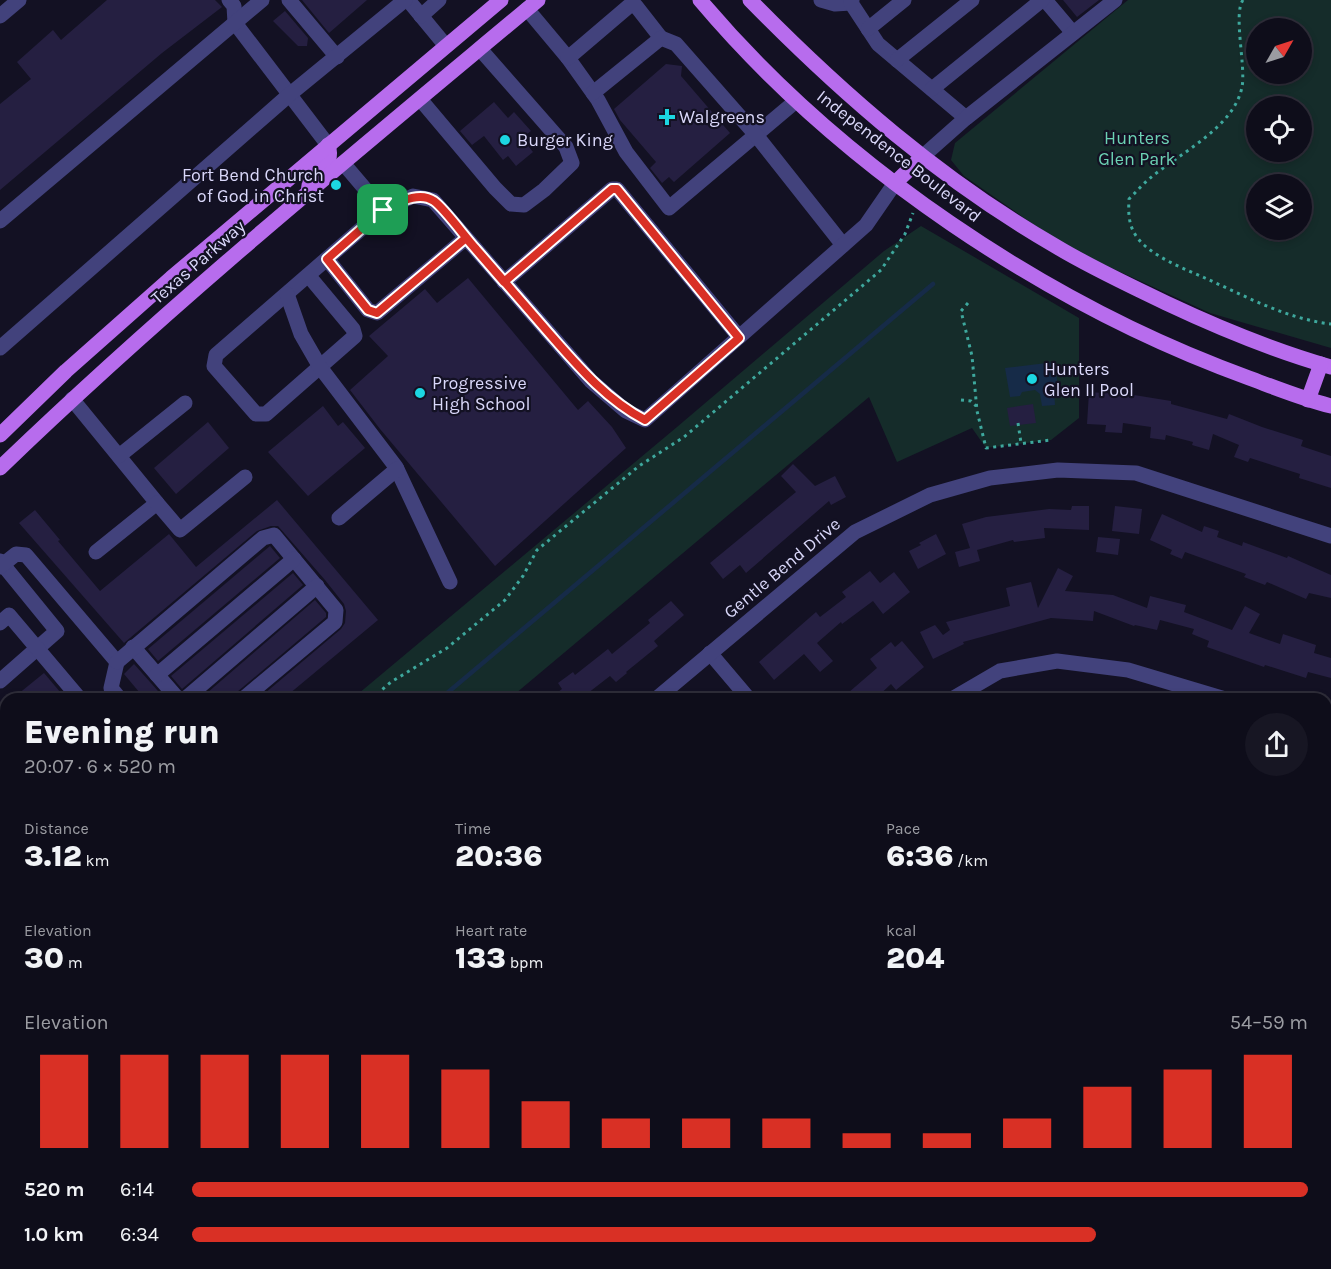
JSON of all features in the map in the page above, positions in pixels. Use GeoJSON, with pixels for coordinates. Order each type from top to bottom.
{"type":"FeatureCollection","features":[{"type":"Feature","properties":{"kind":"main road","name":"Texas Parkway"},"geometry":{"type":"LineString","coordinates":[[0,435],[83,356],[501,0]]}},
{"type":"Feature","properties":{"kind":"main road","name":"Independence Boulevard"},"geometry":{"type":"LineString","coordinates":[[700,0],[796,101],[895,183],[973,238],[1040,280],[1157,341],[1216,366],[1308,400],[1331,406]]}},
{"type":"Feature","properties":{"kind":"main road","name":"Independence Boulevard"},"geometry":{"type":"LineString","coordinates":[[750,0],[821,70],[922,157],[981,199],[1057,247],[1129,285],[1209,323],[1326,365]]}},
{"type":"Feature","properties":{"kind":"main road","name":"Texas Parkway"},"geometry":{"type":"LineString","coordinates":[[0,468],[72,399],[308,193],[532,5]]}},
{"type":"Feature","properties":{"kind":"main road"},"geometry":{"type":"LineString","coordinates":[[308,193],[311,175],[329,160],[331,154],[328,145]]}},
{"type":"Feature","properties":{"kind":"main road"},"geometry":{"type":"LineString","coordinates":[[895,183],[922,157]]}},
{"type":"Feature","properties":{"kind":"main road"},"geometry":{"type":"LineString","coordinates":[[1308,400],[1326,365]]}},
{"type":"Feature","properties":{"kind":"street"},"geometry":{"type":"LineString","coordinates":[[0,16],[19,0]]}},
{"type":"Feature","properties":{"kind":"street"},"geometry":{"type":"LineString","coordinates":[[229,0],[234,6],[235,23],[328,145]]}},
{"type":"Feature","properties":{"kind":"street"},"geometry":{"type":"LineString","coordinates":[[0,221],[262,0]]}},
{"type":"Feature","properties":{"kind":"street"},"geometry":{"type":"LineString","coordinates":[[289,0],[336,57]]}},
{"type":"Feature","properties":{"kind":"street"},"geometry":{"type":"LineString","coordinates":[[0,348],[290,95],[407,0],[446,46]]}},
{"type":"Feature","properties":{"kind":"street"},"geometry":{"type":"LineString","coordinates":[[421,16],[439,0]]}},
{"type":"Feature","properties":{"kind":"street"},"geometry":{"type":"LineString","coordinates":[[821,0],[835,4],[852,2],[878,44],[966,118]]}},
{"type":"Feature","properties":{"kind":"street"},"geometry":{"type":"LineString","coordinates":[[868,29],[904,0]]}},
{"type":"Feature","properties":{"kind":"street"},"geometry":{"type":"LineString","coordinates":[[897,60],[972,0]]}},
{"type":"Feature","properties":{"kind":"street"},"geometry":{"type":"LineString","coordinates":[[932,89],[1044,0],[1073,33]]}},
{"type":"Feature","properties":{"kind":"street"},"geometry":{"type":"LineString","coordinates":[[922,157],[966,118],[1114,0]]}},
{"type":"Feature","properties":{"kind":"street"},"geometry":{"type":"LineString","coordinates":[[532,5],[593,93],[626,152],[669,208],[796,101]]}},
{"type":"Feature","properties":{"kind":"street"},"geometry":{"type":"LineString","coordinates":[[568,58],[629,6],[636,6],[660,38],[676,44],[756,135],[843,245]]}},
{"type":"Feature","properties":{"kind":"street"},"geometry":{"type":"LineString","coordinates":[[593,93],[660,38]]}},
{"type":"Feature","properties":{"kind":"street"},"geometry":{"type":"LineString","coordinates":[[420,99],[511,204],[524,204],[544,190],[572,163],[566,147],[480,49]]}},
{"type":"Feature","properties":{"kind":"street"},"geometry":{"type":"LineString","coordinates":[[343,163],[383,210]]}},
{"type":"Feature","properties":{"kind":"street"},"geometry":{"type":"LineString","coordinates":[[308,275],[353,329],[355,336],[266,414],[256,414],[214,366],[216,356],[308,275],[383,210],[413,196],[433,200],[591,381],[626,411],[645,420],[866,225],[895,183]]}},
{"type":"Feature","properties":{"kind":"street"},"geometry":{"type":"LineString","coordinates":[[504,282],[612,189],[617,189],[739,338]]}},
{"type":"Feature","properties":{"kind":"street"},"geometry":{"type":"LineString","coordinates":[[327,259],[368,310],[377,313],[466,238]]}},
{"type":"Feature","properties":{"kind":"street"},"geometry":{"type":"LineString","coordinates":[[287,294],[301,334],[320,367],[397,469],[450,582]]}},
{"type":"Feature","properties":{"kind":"street"},"geometry":{"type":"LineString","coordinates":[[72,399],[180,530],[245,477]]}},
{"type":"Feature","properties":{"kind":"street"},"geometry":{"type":"LineString","coordinates":[[119,456],[185,403]]}},
{"type":"Feature","properties":{"kind":"street"},"geometry":{"type":"LineString","coordinates":[[339,518],[397,469]]}},
{"type":"Feature","properties":{"kind":"street","name":"Gentle Bend Drive"},"geometry":{"type":"LineString","coordinates":[[663,693],[855,532],[930,495],[990,478],[1058,470],[1136,473],[1331,536]]}},
{"type":"Feature","properties":{"kind":"street"},"geometry":{"type":"LineString","coordinates":[[96,552],[157,503]]}},
{"type":"Feature","properties":{"kind":"street"},"geometry":{"type":"LineString","coordinates":[[115,693],[111,688],[117,662],[262,538],[274,535],[336,609],[335,622],[250,693]]}},
{"type":"Feature","properties":{"kind":"street"},"geometry":{"type":"LineString","coordinates":[[0,681],[57,631],[1,565],[16,554],[26,555],[117,662]]}},
{"type":"Feature","properties":{"kind":"street"},"geometry":{"type":"LineString","coordinates":[[157,675],[294,559]]}},
{"type":"Feature","properties":{"kind":"street"},"geometry":{"type":"LineString","coordinates":[[192,693],[317,586]]}},
{"type":"Feature","properties":{"kind":"street"},"geometry":{"type":"LineString","coordinates":[[3,615],[37,648],[75,693]]}},
{"type":"Feature","properties":{"kind":"street"},"geometry":{"type":"LineString","coordinates":[[133,647],[173,693]]}},
{"type":"Feature","properties":{"kind":"street"},"geometry":{"type":"LineString","coordinates":[[710,653],[743,693]]}},
{"type":"Feature","properties":{"kind":"street"},"geometry":{"type":"LineString","coordinates":[[962,693],[1000,671],[1057,661],[1128,670],[1205,693]]}},
{"type":"Feature","properties":{"kind":"path"},"geometry":{"type":"LineString","coordinates":[[1243,0],[1240,5],[1239,18],[1242,85],[1238,100],[1223,120],[1181,156],[1149,179],[1129,199],[1128,217],[1133,231],[1144,245],[1172,263],[1264,305],[1331,324]]}},
{"type":"Feature","properties":{"kind":"path"},"geometry":{"type":"LineString","coordinates":[[378,693],[447,648],[505,600],[523,576],[537,550],[639,466],[684,437],[881,270],[901,242],[914,213]]}},
{"type":"Feature","properties":{"kind":"path"},"geometry":{"type":"LineString","coordinates":[[968,303],[961,311],[972,356],[977,408],[986,448],[1051,440]]}},
{"type":"Feature","properties":{"kind":"path"},"geometry":{"type":"LineString","coordinates":[[961,400],[971,401],[977,408]]}},
{"type":"Feature","properties":{"kind":"path"},"geometry":{"type":"LineString","coordinates":[[1018,423],[1022,443]]}},
{"type":"Feature","properties":{"kind":"green space","name":"Hunters Glen Park"},"geometry":{"type":"Polygon","coordinates":[[[1128,0],[1331,0],[1331,348],[1210,313],[1066,247],[964,176],[951,160],[955,143],[1128,0]]]}},
{"type":"Feature","properties":{"kind":"green space"},"geometry":{"type":"Polygon","coordinates":[[[921,226],[1079,318],[1079,418],[1051,440],[986,448],[972,428],[897,462],[869,397],[516,693],[359,693],[677,427],[884,251],[921,226]]]}},
{"type":"Feature","properties":{"kind":"water","name":"Hunters Glen II Pool"},"geometry":{"type":"Polygon","coordinates":[[[1055,362],[1058,389],[1054,391],[1055,405],[1042,406],[1040,394],[1035,390],[1010,397],[1005,368],[1055,362]]]}},
{"type":"Feature","properties":{"kind":"building"},"geometry":{"type":"Polygon","coordinates":[[[107,0],[215,0],[222,7],[162,53],[0,190],[0,104],[31,79],[17,62],[53,30],[61,40],[107,0]]]}},
{"type":"Feature","properties":{"kind":"building"},"geometry":{"type":"Polygon","coordinates":[[[302,0],[367,0],[329,33],[302,0]]]}},
{"type":"Feature","properties":{"kind":"building"},"geometry":{"type":"Polygon","coordinates":[[[1063,0],[1099,0],[1077,17],[1063,0]]]}},
{"type":"Feature","properties":{"kind":"building"},"geometry":{"type":"Polygon","coordinates":[[[285,11],[308,38],[307,46],[298,46],[273,21],[285,11]]]}},
{"type":"Feature","properties":{"kind":"building"},"geometry":{"type":"Polygon","coordinates":[[[666,64],[682,66],[681,76],[730,133],[674,182],[669,177],[662,183],[650,168],[656,162],[620,120],[614,109],[666,64]]]}},
{"type":"Feature","properties":{"kind":"building"},"geometry":{"type":"Polygon","coordinates":[[[494,102],[508,118],[514,112],[531,131],[522,138],[533,152],[516,166],[508,156],[503,160],[484,136],[472,145],[460,131],[494,102]]]}},
{"type":"Feature","properties":{"kind":"building"},"geometry":{"type":"Polygon","coordinates":[[[468,278],[578,410],[588,401],[612,427],[626,448],[495,566],[350,390],[388,356],[369,336],[425,289],[437,303],[468,278]]]}},
{"type":"Feature","properties":{"kind":"building"},"geometry":{"type":"Polygon","coordinates":[[[1089,392],[1134,395],[1171,401],[1171,404],[1227,419],[1229,414],[1303,440],[1301,446],[1331,456],[1331,488],[1299,478],[1300,474],[1250,458],[1248,462],[1234,457],[1239,445],[1213,434],[1209,450],[1192,445],[1193,442],[1166,435],[1165,440],[1150,438],[1151,427],[1123,423],[1122,433],[1105,432],[1106,425],[1087,424],[1089,392]]]}},
{"type":"Feature","properties":{"kind":"building"},"geometry":{"type":"Polygon","coordinates":[[[1033,404],[1036,423],[1010,426],[1007,408],[1033,404]]]}},
{"type":"Feature","properties":{"kind":"building"},"geometry":{"type":"Polygon","coordinates":[[[323,406],[338,426],[343,422],[365,448],[308,496],[268,452],[323,406]]]}},
{"type":"Feature","properties":{"kind":"building"},"geometry":{"type":"Polygon","coordinates":[[[208,422],[229,448],[176,494],[154,468],[208,422]]]}},
{"type":"Feature","properties":{"kind":"building"},"geometry":{"type":"Polygon","coordinates":[[[793,464],[815,486],[835,476],[846,497],[831,505],[829,501],[746,573],[740,565],[723,579],[710,563],[796,492],[781,476],[793,464]]]}},
{"type":"Feature","properties":{"kind":"building"},"geometry":{"type":"Polygon","coordinates":[[[277,500],[378,620],[290,693],[265,693],[341,629],[345,623],[346,611],[344,604],[325,580],[278,526],[257,531],[124,643],[19,523],[35,510],[100,591],[169,534],[196,567],[277,500]]]}},
{"type":"Feature","properties":{"kind":"building"},"geometry":{"type":"Polygon","coordinates":[[[1072,506],[1089,506],[1089,530],[1044,528],[1045,538],[1014,542],[1013,540],[977,550],[980,561],[959,567],[955,552],[970,548],[962,524],[986,517],[1049,509],[1071,510],[1072,506]]]}},
{"type":"Feature","properties":{"kind":"building"},"geometry":{"type":"Polygon","coordinates":[[[1115,506],[1142,509],[1139,534],[1112,531],[1115,506]]]}},
{"type":"Feature","properties":{"kind":"building"},"geometry":{"type":"Polygon","coordinates":[[[1162,514],[1202,532],[1204,526],[1219,531],[1217,537],[1242,546],[1243,542],[1287,558],[1288,556],[1331,575],[1331,598],[1309,593],[1306,599],[1267,582],[1265,585],[1244,577],[1246,574],[1185,552],[1182,559],[1170,554],[1172,550],[1150,540],[1162,514]]]}},
{"type":"Feature","properties":{"kind":"building"},"geometry":{"type":"Polygon","coordinates":[[[936,534],[946,554],[918,569],[909,551],[936,534]]]}},
{"type":"Feature","properties":{"kind":"building"},"geometry":{"type":"Polygon","coordinates":[[[1098,537],[1120,539],[1118,555],[1096,552],[1098,537]]]}},
{"type":"Feature","properties":{"kind":"building"},"geometry":{"type":"Polygon","coordinates":[[[270,546],[280,558],[158,661],[148,649],[270,546]]]}},
{"type":"Feature","properties":{"kind":"building"},"geometry":{"type":"Polygon","coordinates":[[[1058,568],[1073,576],[1065,591],[1113,595],[1147,608],[1150,596],[1186,605],[1184,612],[1232,630],[1245,606],[1260,614],[1249,633],[1280,644],[1283,634],[1316,645],[1314,653],[1331,658],[1331,678],[1308,672],[1306,678],[1265,665],[1264,667],[1207,647],[1209,641],[1192,634],[1194,629],[1160,620],[1157,630],[1134,626],[1094,611],[1093,621],[1051,618],[963,642],[964,644],[933,659],[920,632],[935,625],[943,635],[950,630],[946,622],[1010,606],[1006,588],[1031,582],[1038,608],[1058,568]]]}},
{"type":"Feature","properties":{"kind":"building"},"geometry":{"type":"Polygon","coordinates":[[[870,571],[880,583],[894,572],[910,592],[883,614],[873,601],[842,624],[841,622],[817,643],[833,661],[820,672],[804,654],[774,680],[759,662],[816,612],[820,617],[846,597],[842,592],[870,571]]]}},
{"type":"Feature","properties":{"kind":"building"},"geometry":{"type":"Polygon","coordinates":[[[293,573],[303,585],[182,689],[171,676],[293,573]]]}},
{"type":"Feature","properties":{"kind":"building"},"geometry":{"type":"Polygon","coordinates":[[[315,600],[326,613],[326,617],[236,693],[207,693],[315,600]]]}},
{"type":"Feature","properties":{"kind":"building"},"geometry":{"type":"Polygon","coordinates":[[[671,601],[684,615],[654,641],[658,646],[616,682],[610,676],[588,693],[557,693],[562,689],[558,683],[573,672],[575,675],[608,649],[612,654],[650,623],[648,620],[671,601]]]}},
{"type":"Feature","properties":{"kind":"building"},"geometry":{"type":"Polygon","coordinates":[[[902,641],[924,667],[896,690],[891,684],[881,693],[848,693],[877,668],[870,659],[891,642],[895,647],[902,641]]]}},
{"type":"Feature","properties":{"kind":"building"},"geometry":{"type":"Polygon","coordinates":[[[134,664],[160,693],[140,693],[124,674],[134,664]]]}},
{"type":"Feature","properties":{"kind":"building"},"geometry":{"type":"Polygon","coordinates":[[[44,673],[61,693],[19,693],[44,673]]]}},
{"type":"Feature","properties":{"kind":"waterway"},"geometry":{"type":"LineString","coordinates":[[447,693],[933,284]]}},
{"type":"Feature","properties":{"kind":"place","name":"Walgreens"},"geometry":{"type":"Point","coordinates":[667,117]}},
{"type":"Feature","properties":{"kind":"place","name":"Burger King"},"geometry":{"type":"Point","coordinates":[505,140]}},
{"type":"Feature","properties":{"kind":"place","name":"Fort Bend Church of God in Christ"},"geometry":{"type":"Point","coordinates":[336,185]}},
{"type":"Feature","properties":{"kind":"place","name":"Hunters Glen II Pool"},"geometry":{"type":"Point","coordinates":[1032,379]}},
{"type":"Feature","properties":{"kind":"place","name":"Progressive High School"},"geometry":{"type":"Point","coordinates":[420,393]}},
{"type":"Feature","properties":{"kind":"route"},"geometry":{"type":"LineString","coordinates":[[383,210],[327,259],[368,310],[377,313],[466,238],[504,282],[612,189],[617,189],[739,338],[645,420],[626,411],[591,381],[504,282],[466,238],[433,200],[413,196],[383,210]]}}]}
